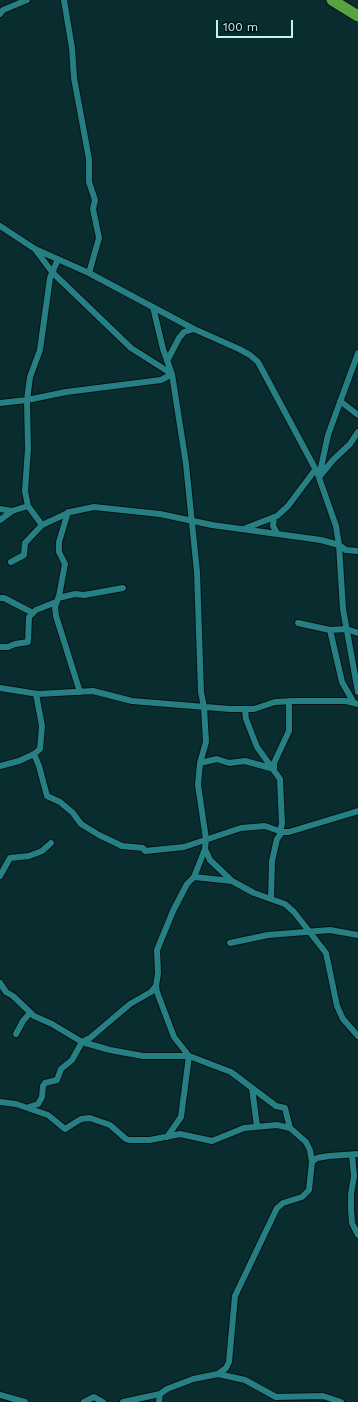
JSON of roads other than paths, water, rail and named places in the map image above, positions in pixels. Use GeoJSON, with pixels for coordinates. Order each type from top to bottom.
{"type":"FeatureCollection","features":[{"type":"Feature","properties":{"kind":"highway"},"geometry":{"type":"LineString","coordinates":[[332,0],[358,15]]}},
{"type":"Feature","properties":{"kind":"street"},"geometry":{"type":"LineString","coordinates":[[1,12],[27,0]]}},
{"type":"Feature","properties":{"kind":"street"},"geometry":{"type":"LineString","coordinates":[[64,0],[72,48],[74,78],[89,158],[89,182],[95,200],[93,209],[99,238],[90,273]]}},
{"type":"Feature","properties":{"kind":"street"},"geometry":{"type":"LineString","coordinates":[[0,234],[2,227],[35,248],[90,273],[194,329],[254,358],[261,367],[319,477],[336,526],[339,545],[342,603],[358,692]]}},
{"type":"Feature","properties":{"kind":"street"},"geometry":{"type":"LineString","coordinates":[[35,248],[52,272],[131,348],[172,374]]}},
{"type":"Feature","properties":{"kind":"street"},"geometry":{"type":"LineString","coordinates":[[42,525],[28,506],[25,481],[28,449],[27,400],[30,377],[40,350],[45,306],[52,272],[58,259]]}},
{"type":"Feature","properties":{"kind":"street"},"geometry":{"type":"LineString","coordinates":[[153,307],[159,338],[172,374],[186,464],[190,520],[197,572],[201,692],[204,707],[206,742],[205,750],[200,763],[198,785],[206,839],[205,849],[194,877],[187,884],[173,911],[157,950],[158,973],[156,986],[174,1037],[189,1056],[181,1117],[167,1137]]}},
{"type":"Feature","properties":{"kind":"street"},"geometry":{"type":"LineString","coordinates":[[167,361],[179,338],[184,332],[194,329]]}},
{"type":"Feature","properties":{"kind":"street"},"geometry":{"type":"LineString","coordinates":[[319,477],[328,435],[358,353]]}},
{"type":"Feature","properties":{"kind":"street"},"geometry":{"type":"LineString","coordinates":[[0,403],[27,400],[66,392],[161,380],[172,374]]}},
{"type":"Feature","properties":{"kind":"street"},"geometry":{"type":"LineString","coordinates":[[340,401],[358,415]]}},
{"type":"Feature","properties":{"kind":"street"},"geometry":{"type":"LineString","coordinates":[[319,477],[333,460],[350,444],[358,432]]}},
{"type":"Feature","properties":{"kind":"street"},"geometry":{"type":"LineString","coordinates":[[245,529],[274,517],[288,506],[315,470]]}},
{"type":"Feature","properties":{"kind":"street"},"geometry":{"type":"LineString","coordinates":[[0,520],[12,511],[28,506]]}},
{"type":"Feature","properties":{"kind":"street"},"geometry":{"type":"LineString","coordinates":[[11,562],[24,555],[25,543],[42,525],[68,512],[94,507],[160,514],[245,529],[321,540],[339,545],[346,550],[358,551]]}},
{"type":"Feature","properties":{"kind":"street"},"geometry":{"type":"LineString","coordinates":[[0,509],[12,511]]}},
{"type":"Feature","properties":{"kind":"street"},"geometry":{"type":"LineString","coordinates":[[68,512],[58,542],[59,552],[65,564],[57,600],[56,616],[80,692]]}},
{"type":"Feature","properties":{"kind":"street"},"geometry":{"type":"LineString","coordinates":[[274,517],[273,526],[277,533]]}},
{"type":"Feature","properties":{"kind":"street"},"geometry":{"type":"LineString","coordinates":[[0,648],[28,642],[29,617],[50,603],[75,594],[84,595],[123,588]]}},
{"type":"Feature","properties":{"kind":"street"},"geometry":{"type":"LineString","coordinates":[[0,598],[4,598],[33,613]]}},
{"type":"Feature","properties":{"kind":"street"},"geometry":{"type":"LineString","coordinates":[[298,624],[330,630],[346,629],[358,633]]}},
{"type":"Feature","properties":{"kind":"street"},"geometry":{"type":"LineString","coordinates":[[330,630],[342,682],[356,703]]}},
{"type":"Feature","properties":{"kind":"street"},"geometry":{"type":"LineString","coordinates":[[0,688],[36,694],[80,692],[102,693],[132,701],[245,709],[260,708],[275,702],[289,701],[356,703]]}},
{"type":"Feature","properties":{"kind":"street"},"geometry":{"type":"LineString","coordinates":[[0,766],[34,754],[40,749],[42,726],[36,694]]}},
{"type":"Feature","properties":{"kind":"street"},"geometry":{"type":"LineString","coordinates":[[274,769],[274,763],[289,731],[289,701]]}},
{"type":"Feature","properties":{"kind":"street"},"geometry":{"type":"LineString","coordinates":[[245,709],[246,719],[258,747],[280,779],[282,824],[272,861],[271,898]]}},
{"type":"Feature","properties":{"kind":"street"},"geometry":{"type":"LineString","coordinates":[[34,754],[39,766],[46,794],[73,813],[81,824],[106,840],[122,846],[143,848],[145,851],[184,846],[241,828],[265,826],[281,831],[306,827],[358,810]]}},
{"type":"Feature","properties":{"kind":"street"},"geometry":{"type":"LineString","coordinates":[[200,763],[217,759],[229,762],[245,761],[274,769]]}},
{"type":"Feature","properties":{"kind":"street"},"geometry":{"type":"LineString","coordinates":[[0,876],[10,858],[29,856],[42,851],[51,843]]}},
{"type":"Feature","properties":{"kind":"street"},"geometry":{"type":"LineString","coordinates":[[205,849],[210,860],[232,881],[254,892],[285,904],[294,912],[326,953],[337,1006],[343,1019],[358,1036]]}},
{"type":"Feature","properties":{"kind":"street"},"geometry":{"type":"LineString","coordinates":[[194,877],[232,881]]}},
{"type":"Feature","properties":{"kind":"street"},"geometry":{"type":"LineString","coordinates":[[230,943],[268,935],[309,933],[330,930],[358,935]]}},
{"type":"Feature","properties":{"kind":"street"},"geometry":{"type":"LineString","coordinates":[[1,986],[30,1013],[82,1042],[110,1050],[143,1056],[189,1056],[231,1072],[276,1106],[285,1108],[290,1128]]}},
{"type":"Feature","properties":{"kind":"street"},"geometry":{"type":"LineString","coordinates":[[29,1107],[38,1104],[42,1097],[43,1086],[45,1083],[57,1080],[61,1069],[72,1060],[82,1042],[90,1038],[130,1004],[151,992],[156,986]]}},
{"type":"Feature","properties":{"kind":"street"},"geometry":{"type":"LineString","coordinates":[[16,1034],[23,1021],[30,1013]]}},
{"type":"Feature","properties":{"kind":"street"},"geometry":{"type":"LineString","coordinates":[[252,1088],[257,1126]]}},
{"type":"Feature","properties":{"kind":"street"},"geometry":{"type":"LineString","coordinates":[[0,1102],[29,1107],[48,1115],[65,1130],[86,1118],[110,1126],[126,1139],[150,1140],[184,1135],[212,1141],[244,1128],[277,1125],[290,1128],[306,1142],[310,1150],[312,1162],[309,1190],[302,1197],[283,1203],[276,1208],[235,1296],[229,1362],[226,1368],[218,1374]]}},
{"type":"Feature","properties":{"kind":"street"},"geometry":{"type":"LineString","coordinates":[[312,1162],[317,1158],[355,1154],[351,1209],[352,1223],[358,1235]]}},
{"type":"Feature","properties":{"kind":"street"},"geometry":{"type":"LineString","coordinates":[[123,1402],[160,1394],[167,1389],[193,1379],[218,1374],[245,1380],[276,1397],[323,1396],[342,1402]]}},
{"type":"Feature","properties":{"kind":"street"},"geometry":{"type":"LineString","coordinates":[[160,1394],[160,1402]]}},
{"type":"Feature","properties":{"kind":"street"},"geometry":{"type":"LineString","coordinates":[[0,1395],[25,1402]]}},
{"type":"Feature","properties":{"kind":"street"},"geometry":{"type":"LineString","coordinates":[[84,1402],[94,1397],[103,1402]]}}]}
